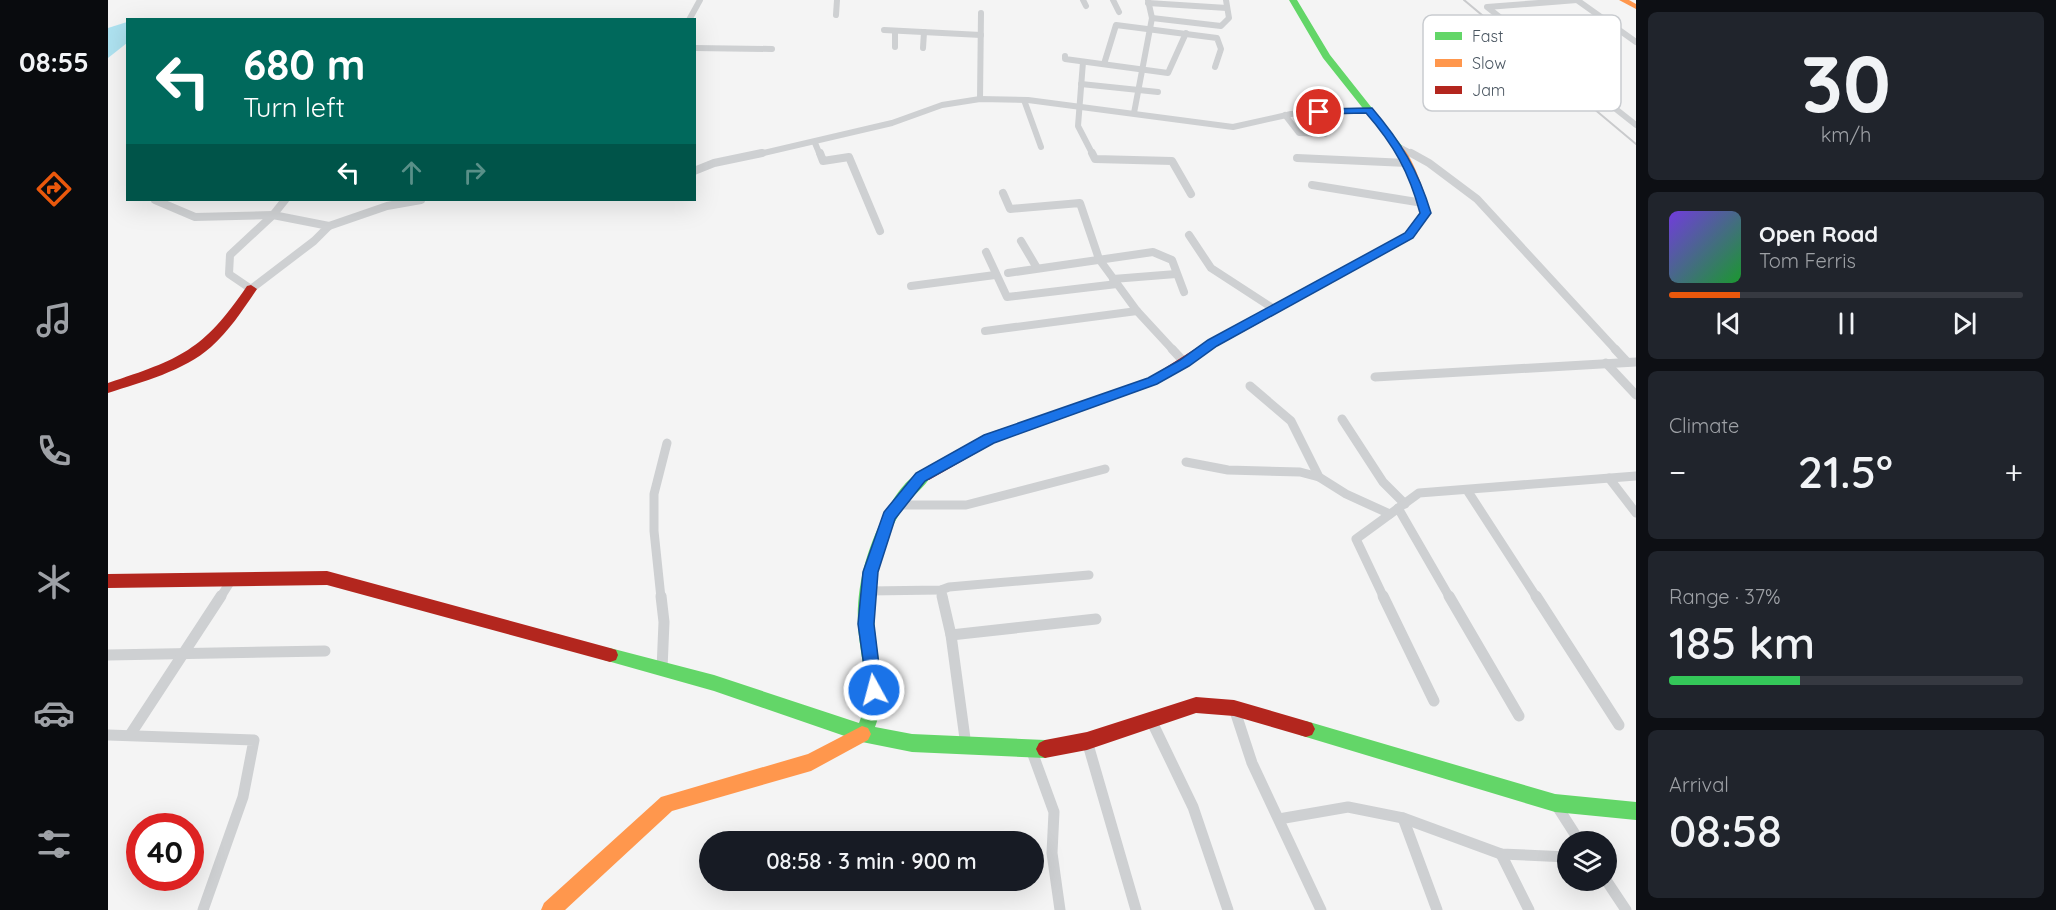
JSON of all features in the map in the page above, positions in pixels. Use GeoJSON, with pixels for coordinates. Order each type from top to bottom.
{"type":"FeatureCollection","features":[{"type":"Feature","properties":{"kind":"street"},"geometry":{"type":"LineString","coordinates":[[690,18],[700,0],[709,0]]}},
{"type":"Feature","properties":{"kind":"street"},"geometry":{"type":"LineString","coordinates":[[836,15],[837,0]]}},
{"type":"Feature","properties":{"kind":"street"},"geometry":{"type":"LineString","coordinates":[[1083,0],[1086,6]]}},
{"type":"Feature","properties":{"kind":"street"},"geometry":{"type":"LineString","coordinates":[[1113,0],[1119,12]]}},
{"type":"Feature","properties":{"kind":"street"},"geometry":{"type":"LineString","coordinates":[[1152,18],[1221,26],[1229,18],[1226,0]]}},
{"type":"Feature","properties":{"kind":"street"},"geometry":{"type":"LineString","coordinates":[[551,910],[667,803],[811,762],[864,733],[874,690],[866,624],[870,572],[889,516],[921,477],[989,439],[1153,381],[1185,363],[1213,343],[1409,236],[1426,213],[1415,178],[1397,146],[1323,56],[1305,29],[1293,0]]}},
{"type":"Feature","properties":{"kind":"street"},"geometry":{"type":"LineString","coordinates":[[1497,15],[1487,7],[1577,0],[1598,15]]}},
{"type":"Feature","properties":{"kind":"street"},"geometry":{"type":"LineString","coordinates":[[1623,0],[1636,5]]}},
{"type":"Feature","properties":{"kind":"street"},"geometry":{"type":"LineString","coordinates":[[1630,0],[1636,5]]}},
{"type":"Feature","properties":{"kind":"street"},"geometry":{"type":"LineString","coordinates":[[1134,113],[1152,18],[1148,2],[1227,8]]}},
{"type":"Feature","properties":{"kind":"street"},"geometry":{"type":"LineString","coordinates":[[980,99],[981,13]]}},
{"type":"Feature","properties":{"kind":"street"},"geometry":{"type":"LineString","coordinates":[[1104,64],[1116,26],[1217,38],[1221,49],[1215,67]]}},
{"type":"Feature","properties":{"kind":"street"},"geometry":{"type":"LineString","coordinates":[[884,30],[981,34]]}},
{"type":"Feature","properties":{"kind":"street"},"geometry":{"type":"LineString","coordinates":[[895,31],[895,47]]}},
{"type":"Feature","properties":{"kind":"street"},"geometry":{"type":"LineString","coordinates":[[1621,31],[1636,42]]}},
{"type":"Feature","properties":{"kind":"street"},"geometry":{"type":"LineString","coordinates":[[923,48],[924,32]]}},
{"type":"Feature","properties":{"kind":"street"},"geometry":{"type":"LineString","coordinates":[[1065,56],[1065,59],[1083,62],[1168,73],[1186,33]]}},
{"type":"Feature","properties":{"kind":"street"},"geometry":{"type":"LineString","coordinates":[[696,48],[772,49]]}},
{"type":"Feature","properties":{"kind":"street"},"geometry":{"type":"LineString","coordinates":[[1083,62],[1078,126],[1095,159],[1172,161],[1191,194]]}},
{"type":"Feature","properties":{"kind":"street"},"geometry":{"type":"LineString","coordinates":[[1081,84],[1158,92]]}},
{"type":"Feature","properties":{"kind":"street"},"geometry":{"type":"LineString","coordinates":[[696,170],[714,163],[815,143],[892,123],[942,105],[980,99],[1024,100],[1233,127],[1248,125],[1261,118],[1285,115],[1369,110]]}},
{"type":"Feature","properties":{"kind":"street"},"geometry":{"type":"LineString","coordinates":[[1024,100],[1041,147]]}},
{"type":"Feature","properties":{"kind":"street"},"geometry":{"type":"LineString","coordinates":[[1618,111],[1636,125]]}},
{"type":"Feature","properties":{"kind":"street"},"geometry":{"type":"LineString","coordinates":[[1285,115],[1299,134],[1324,134]]}},
{"type":"Feature","properties":{"kind":"street"},"geometry":{"type":"LineString","coordinates":[[815,143],[823,161],[849,157],[880,231]]}},
{"type":"Feature","properties":{"kind":"street"},"geometry":{"type":"LineString","coordinates":[[1397,146],[1429,163],[1477,199],[1631,362]]}},
{"type":"Feature","properties":{"kind":"street"},"geometry":{"type":"LineString","coordinates":[[1297,158],[1407,163]]}},
{"type":"Feature","properties":{"kind":"street"},"geometry":{"type":"LineString","coordinates":[[1312,185],[1423,203]]}},
{"type":"Feature","properties":{"kind":"street"},"geometry":{"type":"LineString","coordinates":[[1003,193],[1010,209],[1080,202],[1099,260],[1104,262],[1115,282],[1137,311],[1185,363]]}},
{"type":"Feature","properties":{"kind":"street"},"geometry":{"type":"LineString","coordinates":[[157,201],[195,217],[282,215],[329,226]]}},
{"type":"Feature","properties":{"kind":"street"},"geometry":{"type":"LineString","coordinates":[[251,289],[229,274],[230,255],[272,216],[284,201]]}},
{"type":"Feature","properties":{"kind":"street"},"geometry":{"type":"LineString","coordinates":[[108,388],[193,356],[210,344],[230,323],[251,289],[314,241],[329,226],[387,206],[415,201]]}},
{"type":"Feature","properties":{"kind":"street"},"geometry":{"type":"LineString","coordinates":[[1189,235],[1211,268],[1274,309]]}},
{"type":"Feature","properties":{"kind":"street"},"geometry":{"type":"LineString","coordinates":[[1021,241],[1037,268]]}},
{"type":"Feature","properties":{"kind":"street"},"geometry":{"type":"LineString","coordinates":[[986,252],[1007,297],[1176,273]]}},
{"type":"Feature","properties":{"kind":"street"},"geometry":{"type":"LineString","coordinates":[[1008,273],[1165,253],[1174,259],[1176,273],[1184,292]]}},
{"type":"Feature","properties":{"kind":"street"},"geometry":{"type":"LineString","coordinates":[[911,286],[995,275]]}},
{"type":"Feature","properties":{"kind":"street"},"geometry":{"type":"LineString","coordinates":[[985,331],[1137,311]]}},
{"type":"Feature","properties":{"kind":"street"},"geometry":{"type":"LineString","coordinates":[[1375,377],[1631,362]]}},
{"type":"Feature","properties":{"kind":"street"},"geometry":{"type":"LineString","coordinates":[[1606,363],[1636,395]]}},
{"type":"Feature","properties":{"kind":"street"},"geometry":{"type":"LineString","coordinates":[[1250,386],[1291,421],[1319,477]]}},
{"type":"Feature","properties":{"kind":"street"},"geometry":{"type":"LineString","coordinates":[[1342,419],[1383,482],[1519,716]]}},
{"type":"Feature","properties":{"kind":"street"},"geometry":{"type":"LineString","coordinates":[[662,669],[664,622],[654,531],[654,494],[667,443]]}},
{"type":"Feature","properties":{"kind":"street"},"geometry":{"type":"LineString","coordinates":[[1186,462],[1228,470],[1300,472],[1319,477],[1346,494],[1398,509]]}},
{"type":"Feature","properties":{"kind":"street"},"geometry":{"type":"LineString","coordinates":[[898,505],[966,504],[1105,469]]}},
{"type":"Feature","properties":{"kind":"street"},"geometry":{"type":"LineString","coordinates":[[1434,701],[1356,539],[1419,493],[1636,476]]}},
{"type":"Feature","properties":{"kind":"street"},"geometry":{"type":"LineString","coordinates":[[1609,478],[1636,513]]}},
{"type":"Feature","properties":{"kind":"street"},"geometry":{"type":"LineString","coordinates":[[1467,489],[1619,725]]}},
{"type":"Feature","properties":{"kind":"street"},"geometry":{"type":"LineString","coordinates":[[868,591],[941,590],[949,587],[1089,575]]}},
{"type":"Feature","properties":{"kind":"street"},"geometry":{"type":"LineString","coordinates":[[108,581],[327,578],[714,683],[864,733],[912,743],[1031,749],[1087,741],[1152,722],[1196,705],[1234,708],[1555,803],[1636,812]]}},
{"type":"Feature","properties":{"kind":"street"},"geometry":{"type":"LineString","coordinates":[[130,735],[181,653],[232,579]]}},
{"type":"Feature","properties":{"kind":"street"},"geometry":{"type":"LineString","coordinates":[[941,590],[951,635],[966,746]]}},
{"type":"Feature","properties":{"kind":"street"},"geometry":{"type":"LineString","coordinates":[[951,635],[1096,619]]}},
{"type":"Feature","properties":{"kind":"street"},"geometry":{"type":"LineString","coordinates":[[108,655],[325,651]]}},
{"type":"Feature","properties":{"kind":"street"},"geometry":{"type":"LineString","coordinates":[[1234,708],[1252,763],[1321,910]]}},
{"type":"Feature","properties":{"kind":"street"},"geometry":{"type":"LineString","coordinates":[[1152,722],[1193,807],[1228,910]]}},
{"type":"Feature","properties":{"kind":"street"},"geometry":{"type":"LineString","coordinates":[[108,735],[254,740],[243,797],[203,910]]}},
{"type":"Feature","properties":{"kind":"street"},"geometry":{"type":"LineString","coordinates":[[1087,741],[1136,910]]}},
{"type":"Feature","properties":{"kind":"street"},"geometry":{"type":"LineString","coordinates":[[1031,749],[1054,812],[1052,853],[1060,910]]}},
{"type":"Feature","properties":{"kind":"street"},"geometry":{"type":"LineString","coordinates":[[1555,803],[1573,831]]}},
{"type":"Feature","properties":{"kind":"street"},"geometry":{"type":"LineString","coordinates":[[1279,819],[1348,807],[1403,818],[1501,854],[1557,857]]}},
{"type":"Feature","properties":{"kind":"street"},"geometry":{"type":"LineString","coordinates":[[1403,818],[1437,910]]}},
{"type":"Feature","properties":{"kind":"street"},"geometry":{"type":"LineString","coordinates":[[1501,854],[1529,910]]}},
{"type":"Feature","properties":{"kind":"street"},"geometry":{"type":"LineString","coordinates":[[1613,891],[1626,910]]}},
{"type":"Feature","properties":{"kind":"water"},"geometry":{"type":"Polygon","coordinates":[[[126,22],[126,44],[108,58],[108,28],[126,22]]]}},
{"type":"Feature","properties":{"kind":"railway"},"geometry":{"type":"LineString","coordinates":[[1464,0],[1482,15]]}},
{"type":"Feature","properties":{"kind":"railway"},"geometry":{"type":"LineString","coordinates":[[1597,111],[1636,144]]}},
{"type":"Feature","properties":{"kind":"traffic: fast"},"geometry":{"type":"LineString","coordinates":[[1293,0],[1326,56],[1399,148]]}},
{"type":"Feature","properties":{"kind":"traffic: fast"},"geometry":{"type":"LineString","coordinates":[[862,734],[868,723],[873,696],[866,626],[868,586],[872,565],[878,544],[897,505],[924,476]]}},
{"type":"Feature","properties":{"kind":"traffic: fast"},"geometry":{"type":"LineString","coordinates":[[610,655],[714,683],[864,733],[912,743],[1045,749]]}},
{"type":"Feature","properties":{"kind":"traffic: fast"},"geometry":{"type":"LineString","coordinates":[[1306,729],[1555,803],[1636,811]]}},
{"type":"Feature","properties":{"kind":"traffic: slow"},"geometry":{"type":"LineString","coordinates":[[1623,0],[1636,7]]}},
{"type":"Feature","properties":{"kind":"traffic: slow"},"geometry":{"type":"LineString","coordinates":[[1277,308],[1409,236],[1426,213],[1412,174],[1399,148]]}},
{"type":"Feature","properties":{"kind":"traffic: slow"},"geometry":{"type":"LineString","coordinates":[[551,910],[667,803],[811,762],[862,734]]}},
{"type":"Feature","properties":{"kind":"traffic: jam"},"geometry":{"type":"LineString","coordinates":[[108,388],[175,364],[206,345],[235,313],[251,289]]}},
{"type":"Feature","properties":{"kind":"traffic: jam"},"geometry":{"type":"LineString","coordinates":[[924,476],[989,439],[1153,381],[1213,343],[1277,308]]}},
{"type":"Feature","properties":{"kind":"traffic: jam"},"geometry":{"type":"LineString","coordinates":[[108,581],[327,578],[610,655]]}},
{"type":"Feature","properties":{"kind":"traffic: jam"},"geometry":{"type":"LineString","coordinates":[[1045,749],[1087,741],[1196,705],[1234,708],[1306,729]]}},
{"type":"Feature","properties":{"kind":"route"},"geometry":{"type":"LineString","coordinates":[[874,690],[866,624],[870,572],[889,516],[921,477],[989,439],[1153,381],[1185,363],[1213,343],[1409,236],[1426,213],[1415,178],[1393,138],[1369,110],[1319,112]]}}]}
